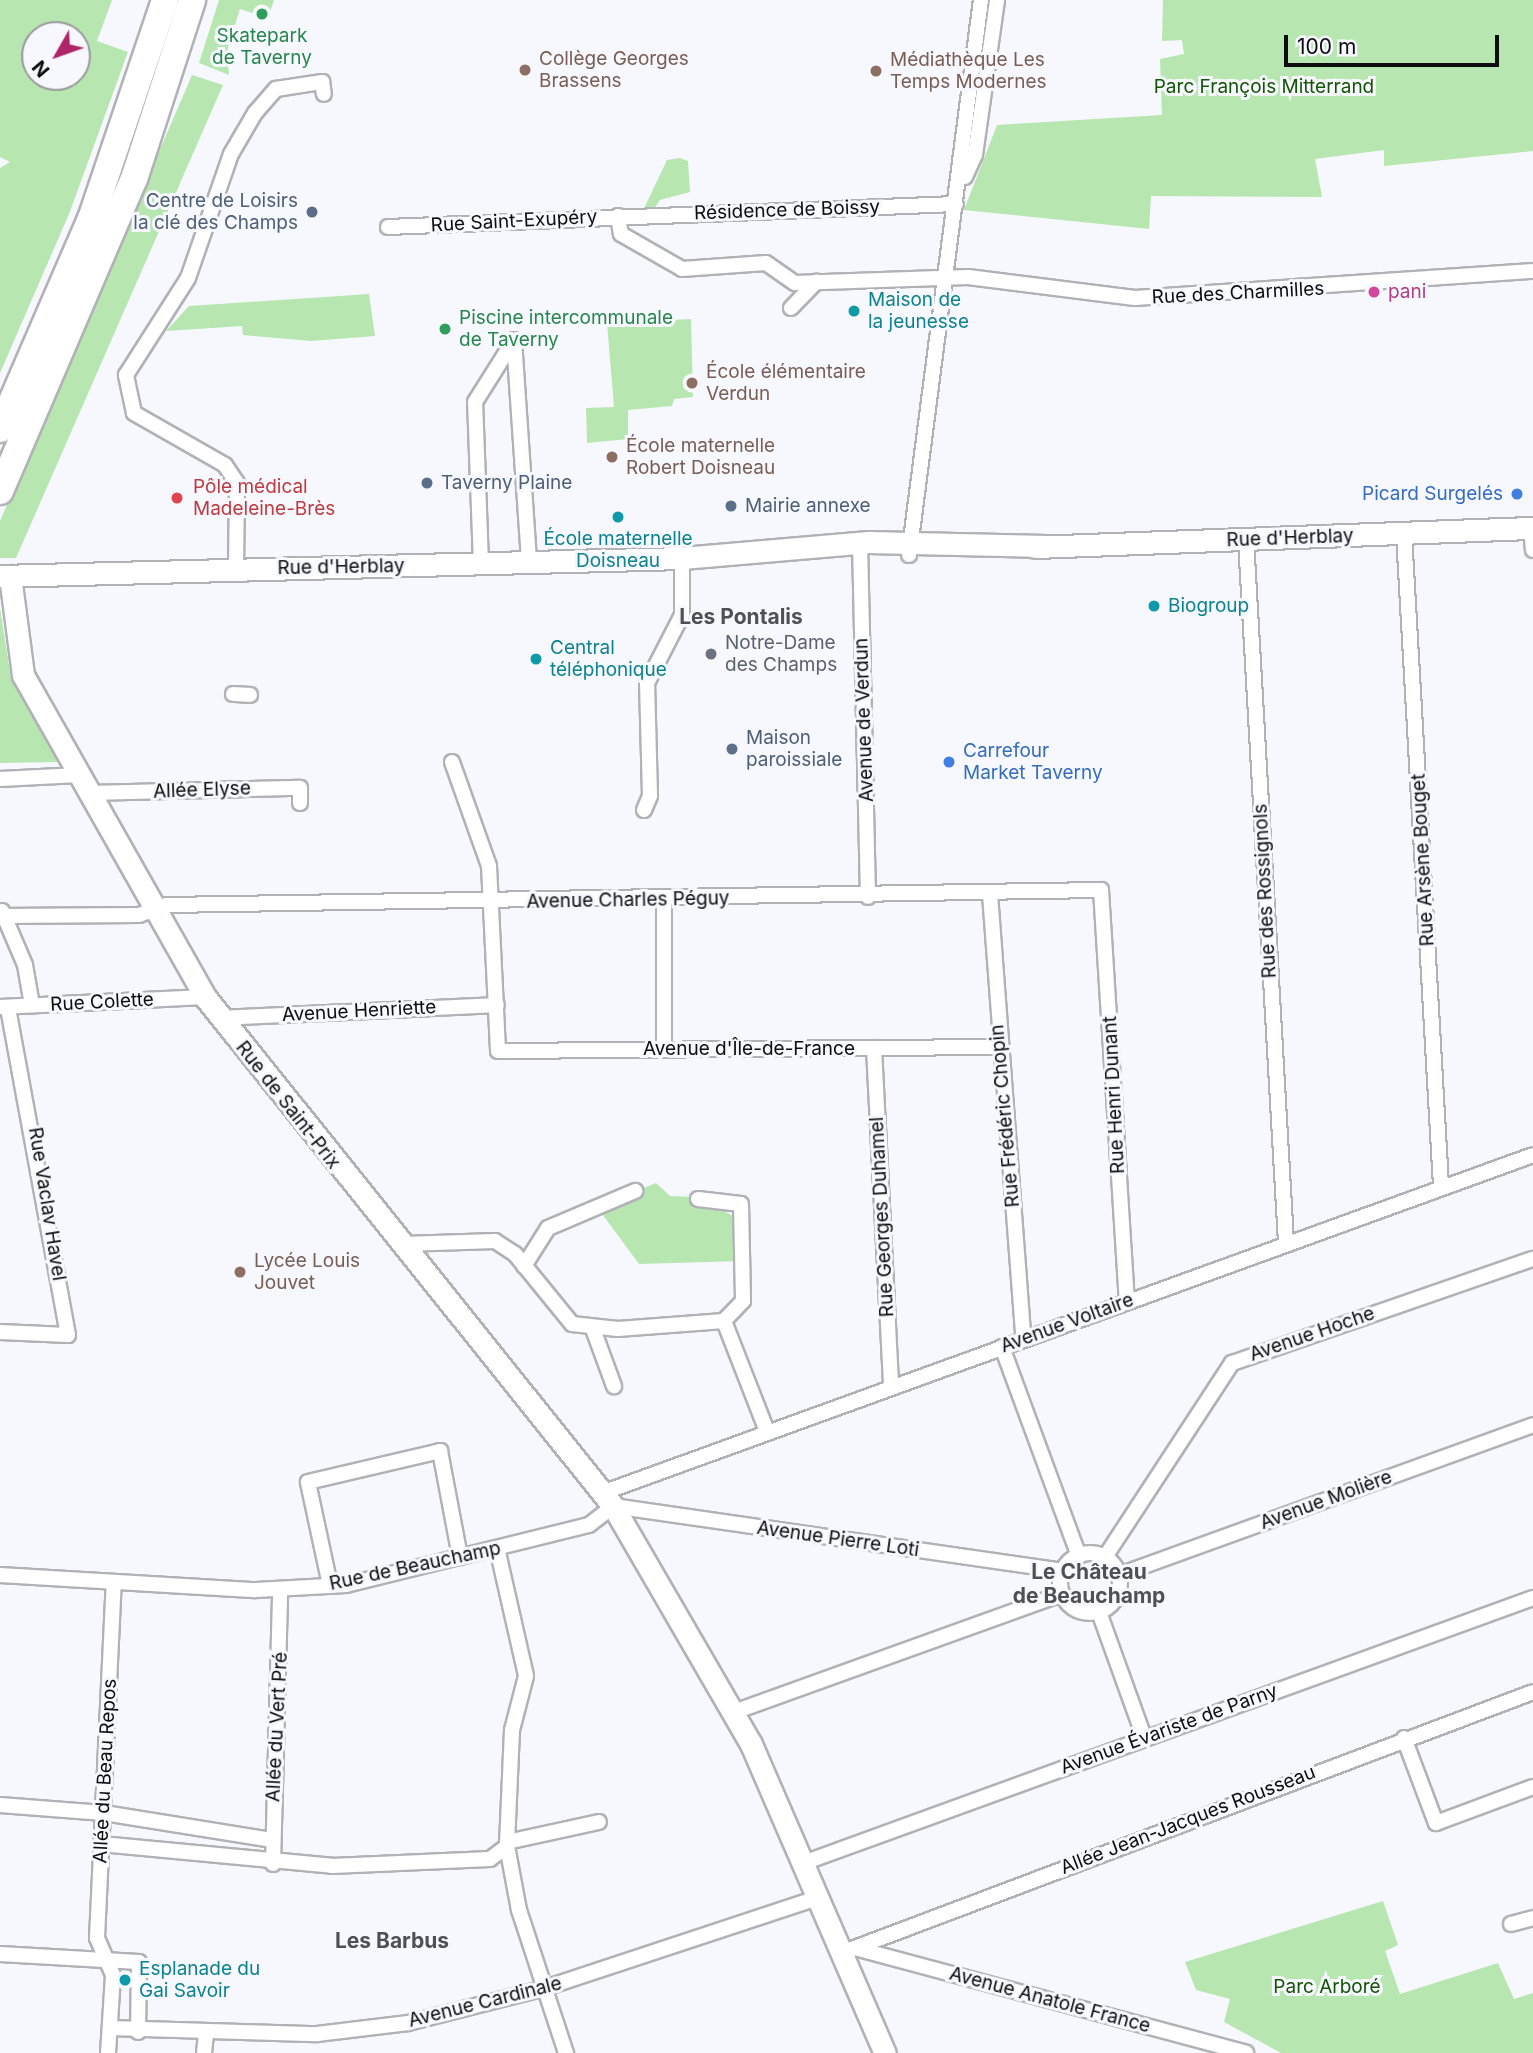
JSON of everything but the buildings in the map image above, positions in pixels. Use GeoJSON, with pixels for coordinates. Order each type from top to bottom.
{"type":"FeatureCollection","features":[{"type":"Feature","properties":{"kind":"highway"},"geometry":{"type":"LineString","coordinates":[[0,491],[89,293],[177,57],[192,0]]}},
{"type":"Feature","properties":{"kind":"highway"},"geometry":{"type":"LineString","coordinates":[[177,57],[207,0]]}},
{"type":"Feature","properties":{"kind":"highway"},"geometry":{"type":"LineString","coordinates":[[0,429],[90,219],[163,7]]}},
{"type":"Feature","properties":{"kind":"street"},"geometry":{"type":"LineString","coordinates":[[909,549],[981,0]]}},
{"type":"Feature","properties":{"kind":"street"},"geometry":{"type":"LineString","coordinates":[[957,197],[975,155],[997,0]]}},
{"type":"Feature","properties":{"kind":"street"},"geometry":{"type":"LineString","coordinates":[[236,569],[237,483],[225,466],[134,413],[126,374],[188,278],[231,154],[255,113],[276,89],[322,82],[324,93]]}},
{"type":"Feature","properties":{"kind":"street","name":"Résidence de Boissy"},"geometry":{"type":"LineString","coordinates":[[618,216],[957,197]]}},
{"type":"Feature","properties":{"kind":"street","name":"Rue Saint-Exupéry"},"geometry":{"type":"LineString","coordinates":[[388,227],[618,216],[621,234],[682,269],[766,263],[795,283]]}},
{"type":"Feature","properties":{"kind":"street","name":"Rue des Charmilles"},"geometry":{"type":"LineString","coordinates":[[944,277],[1135,299],[1533,271]]}},
{"type":"Feature","properties":{"kind":"street"},"geometry":{"type":"LineString","coordinates":[[817,281],[791,308],[795,283],[817,281],[944,277]]}},
{"type":"Feature","properties":{"kind":"street"},"geometry":{"type":"LineString","coordinates":[[481,564],[475,402],[514,340],[529,562]]}},
{"type":"Feature","properties":{"kind":"street","name":"Rue d'Herblay"},"geometry":{"type":"LineString","coordinates":[[12,576],[682,558],[1404,534],[1532,536]]}},
{"type":"Feature","properties":{"kind":"street","name":"Rue Arsène Bouget"},"geometry":{"type":"LineString","coordinates":[[1404,534],[1441,1186]]}},
{"type":"Feature","properties":{"kind":"street","name":"Rue des Rossignols"},"geometry":{"type":"LineString","coordinates":[[1247,540],[1286,1242]]}},
{"type":"Feature","properties":{"kind":"street","name":"Avenue de Verdun"},"geometry":{"type":"LineString","coordinates":[[861,550],[868,897]]}},
{"type":"Feature","properties":{"kind":"street"},"geometry":{"type":"LineString","coordinates":[[643,810],[650,796],[647,684],[682,615],[682,558]]}},
{"type":"Feature","properties":{"kind":"street","name":"Rue de Saint-Prix"},"geometry":{"type":"LineString","coordinates":[[12,576],[27,681],[205,997],[607,1499],[734,1712],[820,1897],[849,1950],[885,2053]]}},
{"type":"Feature","properties":{"kind":"street"},"geometry":{"type":"LineString","coordinates":[[233,694],[250,695]]}},
{"type":"Feature","properties":{"kind":"street"},"geometry":{"type":"LineString","coordinates":[[452,762],[477,822],[494,902],[497,1005]]}},
{"type":"Feature","properties":{"kind":"street"},"geometry":{"type":"LineString","coordinates":[[0,779],[84,784]]}},
{"type":"Feature","properties":{"kind":"street","name":"Allée Elyse"},"geometry":{"type":"LineString","coordinates":[[84,784],[300,788],[300,803]]}},
{"type":"Feature","properties":{"kind":"street","name":"Avenue Charles Péguy"},"geometry":{"type":"LineString","coordinates":[[2,913],[139,915],[154,906],[868,897],[1101,890]]}},
{"type":"Feature","properties":{"kind":"street","name":"Rue Henri Dunant"},"geometry":{"type":"LineString","coordinates":[[1101,890],[1127,1300]]}},
{"type":"Feature","properties":{"kind":"street","name":"Rue Frédéric Chopin"},"geometry":{"type":"LineString","coordinates":[[990,894],[999,1047],[1023,1338]]}},
{"type":"Feature","properties":{"kind":"street"},"geometry":{"type":"LineString","coordinates":[[664,898],[664,1049]]}},
{"type":"Feature","properties":{"kind":"street"},"geometry":{"type":"LineString","coordinates":[[2,913],[25,965],[32,1005]]}},
{"type":"Feature","properties":{"kind":"street","name":"Rue Colette"},"geometry":{"type":"LineString","coordinates":[[4,1007],[205,997]]}},
{"type":"Feature","properties":{"kind":"street","name":"Avenue d'Île-de-France"},"geometry":{"type":"LineString","coordinates":[[497,1005],[498,1051],[999,1047]]}},
{"type":"Feature","properties":{"kind":"street","name":"Avenue Henriette"},"geometry":{"type":"LineString","coordinates":[[221,1018],[497,1005]]}},
{"type":"Feature","properties":{"kind":"street","name":"Rue Vaclav Havel"},"geometry":{"type":"LineString","coordinates":[[0,1332],[68,1335],[4,1007]]}},
{"type":"Feature","properties":{"kind":"street","name":"Rue Georges Duhamel"},"geometry":{"type":"LineString","coordinates":[[874,1048],[891,1386]]}},
{"type":"Feature","properties":{"kind":"street","name":"Avenue Voltaire"},"geometry":{"type":"LineString","coordinates":[[607,1499],[766,1429],[1002,1347],[1286,1242],[1533,1155]]}},
{"type":"Feature","properties":{"kind":"street"},"geometry":{"type":"LineString","coordinates":[[524,1266],[548,1227],[635,1191]]}},
{"type":"Feature","properties":{"kind":"street"},"geometry":{"type":"LineString","coordinates":[[403,1244],[495,1241],[524,1266],[572,1324],[593,1329],[724,1321],[743,1301],[741,1204],[698,1199]]}},
{"type":"Feature","properties":{"kind":"street","name":"Avenue Hoche"},"geometry":{"type":"LineString","coordinates":[[1105,1557],[1232,1363],[1533,1259]]}},
{"type":"Feature","properties":{"kind":"street"},"geometry":{"type":"LineString","coordinates":[[724,1321],[766,1429]]}},
{"type":"Feature","properties":{"kind":"street"},"geometry":{"type":"LineString","coordinates":[[593,1329],[614,1386]]}},
{"type":"Feature","properties":{"kind":"street"},"geometry":{"type":"LineString","coordinates":[[1002,1347],[1079,1556]]}},
{"type":"Feature","properties":{"kind":"street","name":"Avenue Molière"},"geometry":{"type":"LineString","coordinates":[[1119,1575],[1533,1425]]}},
{"type":"Feature","properties":{"kind":"street"},"geometry":{"type":"LineString","coordinates":[[330,1586],[308,1482],[440,1451],[460,1557]]}},
{"type":"Feature","properties":{"kind":"street","name":"Rue de Beauchamp"},"geometry":{"type":"LineString","coordinates":[[0,1575],[280,1590],[330,1586],[589,1525],[607,1499]]}},
{"type":"Feature","properties":{"kind":"street","name":"Avenue Pierre Loti"},"geometry":{"type":"LineString","coordinates":[[607,1499],[1063,1571]]}},
{"type":"Feature","properties":{"kind":"street"},"geometry":{"type":"LineString","coordinates":[[498,1548],[526,1676],[512,1730],[507,1844],[545,1989],[566,2053]]}},
{"type":"Feature","properties":{"kind":"street"},"geometry":{"type":"LineString","coordinates":[[1079,1556],[1105,1557],[1119,1575],[1114,1601],[1099,1612],[1081,1612],[1062,1594],[1063,1571],[1079,1556]]}},
{"type":"Feature","properties":{"kind":"street","name":"Allée du Beau Repos"},"geometry":{"type":"LineString","coordinates":[[110,2028],[113,1975],[97,1938],[114,1581]]}},
{"type":"Feature","properties":{"kind":"street","name":"Allée du Vert Pré"},"geometry":{"type":"LineString","coordinates":[[274,1864],[280,1590]]}},
{"type":"Feature","properties":{"kind":"street"},"geometry":{"type":"LineString","coordinates":[[734,1712],[1062,1594]]}},
{"type":"Feature","properties":{"kind":"street","name":"Avenue Évariste de Parny"},"geometry":{"type":"LineString","coordinates":[[806,1862],[1144,1737],[1533,1598]]}},
{"type":"Feature","properties":{"kind":"street"},"geometry":{"type":"LineString","coordinates":[[1099,1612],[1144,1737]]}},
{"type":"Feature","properties":{"kind":"street","name":"Allée Jean-Jacques Rousseau"},"geometry":{"type":"LineString","coordinates":[[849,1950],[1404,1738],[1533,1692]]}},
{"type":"Feature","properties":{"kind":"street"},"geometry":{"type":"LineString","coordinates":[[1404,1738],[1436,1823],[1533,1787]]}},
{"type":"Feature","properties":{"kind":"street"},"geometry":{"type":"LineString","coordinates":[[0,1805],[104,1813],[273,1840]]}},
{"type":"Feature","properties":{"kind":"street"},"geometry":{"type":"LineString","coordinates":[[101,1844],[274,1864],[476,1861],[507,1844],[599,1822]]}},
{"type":"Feature","properties":{"kind":"street","name":"Avenue Cardinale"},"geometry":{"type":"LineString","coordinates":[[110,2028],[206,2035],[317,2034],[408,2023],[545,1989],[820,1897]]}},
{"type":"Feature","properties":{"kind":"street"},"geometry":{"type":"LineString","coordinates":[[1511,1924],[1533,1918]]}},
{"type":"Feature","properties":{"kind":"street","name":"Avenue Anatole France"},"geometry":{"type":"LineString","coordinates":[[849,1950],[1246,2053]]}},
{"type":"Feature","properties":{"kind":"street"},"geometry":{"type":"LineString","coordinates":[[0,1954],[139,1962],[138,2032]]}},
{"type":"Feature","properties":{"kind":"street"},"geometry":{"type":"LineString","coordinates":[[108,2053],[110,2028]]}},
{"type":"Feature","properties":{"kind":"street"},"geometry":{"type":"LineString","coordinates":[[204,2053],[206,2035]]}},
{"type":"Feature","properties":{"kind":"green space"},"geometry":{"type":"Polygon","coordinates":[[[0,0],[112,0],[97,41],[128,52],[69,214],[0,373],[0,168],[10,162],[0,157],[0,0]]]}},
{"type":"Feature","properties":{"kind":"green space"},"geometry":{"type":"Polygon","coordinates":[[[219,0],[274,0],[268,18],[240,9],[227,51],[229,75],[199,63],[219,0]]]}},
{"type":"Feature","properties":{"kind":"green space","name":"Parc François Mitterrand"},"geometry":{"type":"Polygon","coordinates":[[[1163,0],[1533,0],[1533,151],[1384,166],[1384,150],[1315,159],[1322,197],[1151,196],[1149,229],[964,210],[997,125],[1162,115],[1160,59],[1184,54],[1182,40],[1162,41],[1163,0]]]}},
{"type":"Feature","properties":{"kind":"green space"},"geometry":{"type":"Polygon","coordinates":[[[192,75],[223,85],[16,558],[0,558],[0,521],[192,75]]]}},
{"type":"Feature","properties":{"kind":"green space"},"geometry":{"type":"Polygon","coordinates":[[[680,158],[688,161],[690,192],[660,200],[650,215],[640,217],[667,160],[680,158]]]}},
{"type":"Feature","properties":{"kind":"green space"},"geometry":{"type":"Polygon","coordinates":[[[369,294],[375,336],[311,341],[243,335],[242,326],[166,331],[189,306],[369,294]]]}},
{"type":"Feature","properties":{"kind":"green space"},"geometry":{"type":"Polygon","coordinates":[[[691,319],[693,397],[674,399],[672,406],[628,410],[628,439],[587,443],[586,408],[614,407],[607,323],[691,319]]]}},
{"type":"Feature","properties":{"kind":"green space"},"geometry":{"type":"Polygon","coordinates":[[[0,608],[11,678],[58,762],[0,763],[0,608]]]}},
{"type":"Feature","properties":{"kind":"green space"},"geometry":{"type":"Polygon","coordinates":[[[656,1183],[670,1196],[696,1197],[735,1217],[742,1261],[639,1264],[597,1207],[656,1183]]]}},
{"type":"Feature","properties":{"kind":"green space","name":"Parc Arboré"},"geometry":{"type":"Polygon","coordinates":[[[1383,1901],[1398,1945],[1385,1951],[1400,1994],[1498,1963],[1514,1999],[1533,1993],[1533,2053],[1281,2053],[1224,2022],[1230,1999],[1196,1990],[1185,1962],[1383,1901]]]}},
{"type":"Feature","properties":{"kind":"place","name":"Skatepark de Taverny"},"geometry":{"type":"Point","coordinates":[262,14]}},
{"type":"Feature","properties":{"kind":"place","name":"Collège Georges Brassens"},"geometry":{"type":"Point","coordinates":[525,70]}},
{"type":"Feature","properties":{"kind":"place","name":"Médiathèque Les Temps Modernes"},"geometry":{"type":"Point","coordinates":[876,71]}},
{"type":"Feature","properties":{"kind":"place","name":"Centre de Loisirs la clé des Champs"},"geometry":{"type":"Point","coordinates":[312,212]}},
{"type":"Feature","properties":{"kind":"place","name":"pani"},"geometry":{"type":"Point","coordinates":[1374,292]}},
{"type":"Feature","properties":{"kind":"place","name":"Maison de la jeunesse"},"geometry":{"type":"Point","coordinates":[854,311]}},
{"type":"Feature","properties":{"kind":"place","name":"Piscine intercommunale de Taverny"},"geometry":{"type":"Point","coordinates":[445,329]}},
{"type":"Feature","properties":{"kind":"place","name":"École élémentaire Verdun"},"geometry":{"type":"Point","coordinates":[692,383]}},
{"type":"Feature","properties":{"kind":"place","name":"École maternelle Robert Doisneau"},"geometry":{"type":"Point","coordinates":[612,457]}},
{"type":"Feature","properties":{"kind":"place","name":"Taverny Plaine"},"geometry":{"type":"Point","coordinates":[427,483]}},
{"type":"Feature","properties":{"kind":"place","name":"Picard Surgelés"},"geometry":{"type":"Point","coordinates":[1517,494]}},
{"type":"Feature","properties":{"kind":"place","name":"Pôle médical Madeleine-Brès"},"geometry":{"type":"Point","coordinates":[177,498]}},
{"type":"Feature","properties":{"kind":"place","name":"Mairie annexe"},"geometry":{"type":"Point","coordinates":[731,506]}},
{"type":"Feature","properties":{"kind":"place","name":"École maternelle Doisneau"},"geometry":{"type":"Point","coordinates":[618,517]}},
{"type":"Feature","properties":{"kind":"place","name":"Biogroup"},"geometry":{"type":"Point","coordinates":[1154,606]}},
{"type":"Feature","properties":{"kind":"place","name":"Notre-Dame des Champs"},"geometry":{"type":"Point","coordinates":[711,654]}},
{"type":"Feature","properties":{"kind":"place","name":"Central téléphonique"},"geometry":{"type":"Point","coordinates":[536,659]}},
{"type":"Feature","properties":{"kind":"place","name":"Maison paroissiale"},"geometry":{"type":"Point","coordinates":[732,749]}},
{"type":"Feature","properties":{"kind":"place","name":"Carrefour Market Taverny"},"geometry":{"type":"Point","coordinates":[949,762]}},
{"type":"Feature","properties":{"kind":"place","name":"Lycée Louis Jouvet"},"geometry":{"type":"Point","coordinates":[240,1272]}},
{"type":"Feature","properties":{"kind":"place","name":"Esplanade du Gai Savoir"},"geometry":{"type":"Point","coordinates":[125,1980]}},
{"type":"Feature","properties":{"kind":"district","name":"Les Pontalis"},"geometry":{"type":"Point","coordinates":[741,617]}},
{"type":"Feature","properties":{"kind":"district","name":"Le Château de Beauchamp"},"geometry":{"type":"Point","coordinates":[1089,1584]}},
{"type":"Feature","properties":{"kind":"district","name":"Les Barbus"},"geometry":{"type":"Point","coordinates":[392,1941]}}]}
